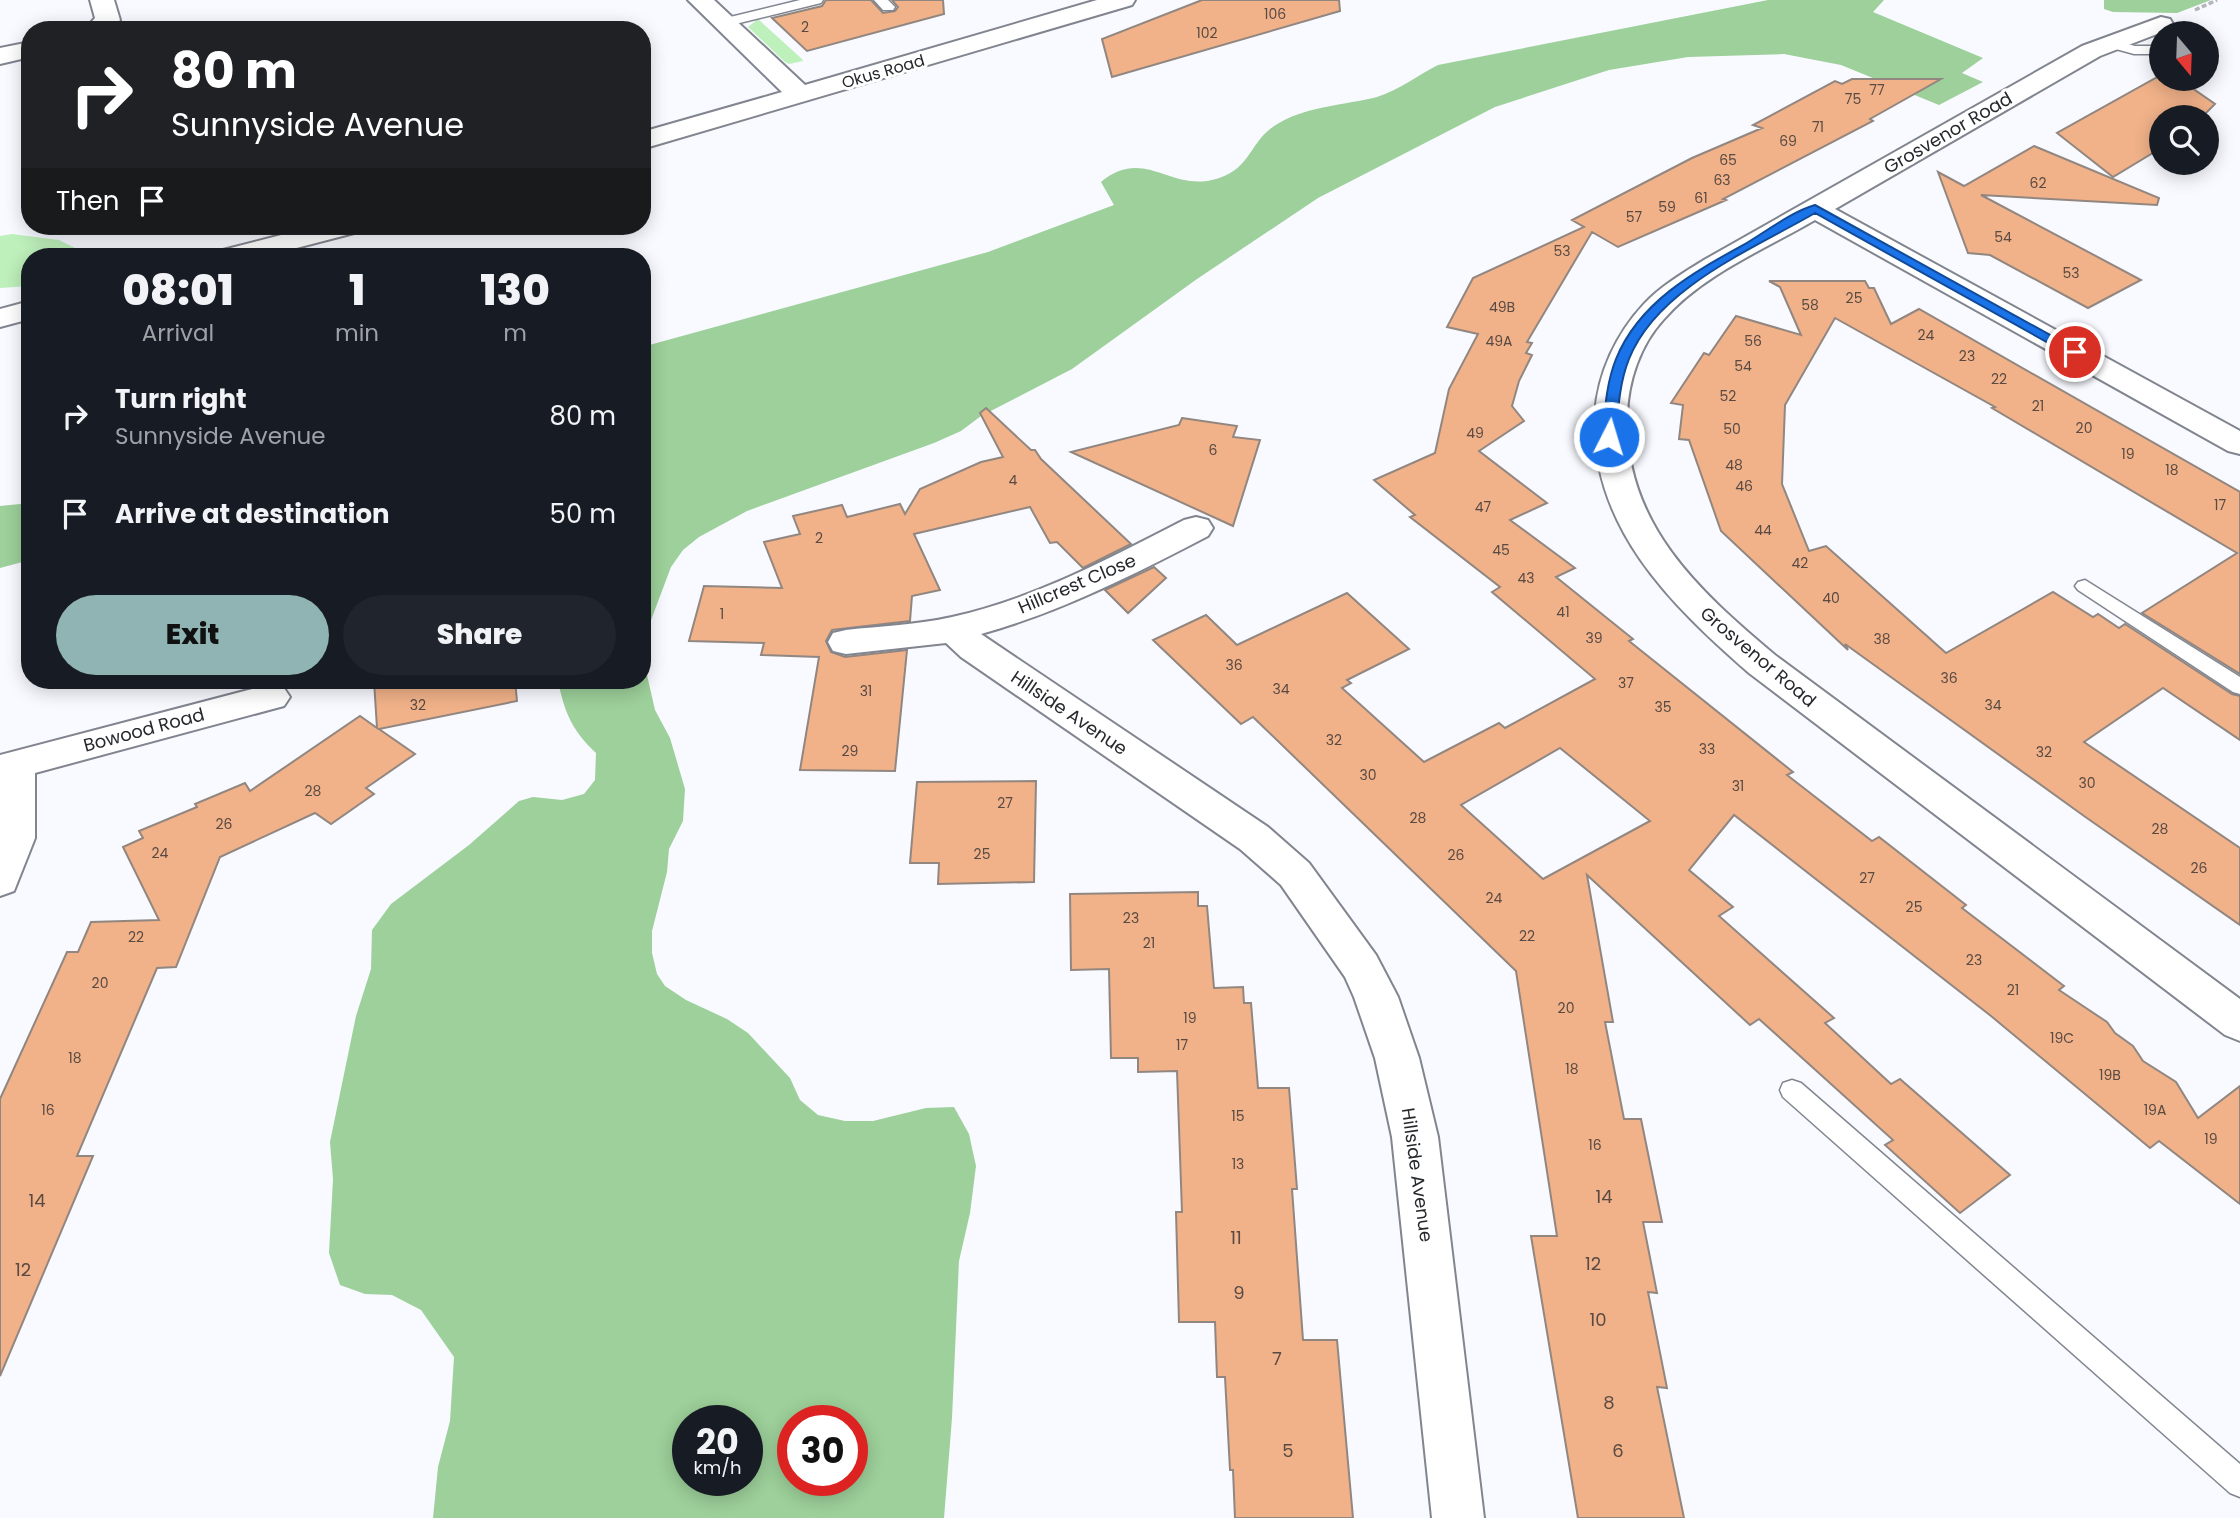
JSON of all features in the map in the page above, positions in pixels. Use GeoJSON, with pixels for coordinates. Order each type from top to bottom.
{"type":"FeatureCollection","features":[{"type":"Feature","properties":{"kind":"street"},"geometry":{"type":"LineString","coordinates":[[102,0],[106,21]]}},
{"type":"Feature","properties":{"kind":"street"},"geometry":{"type":"LineString","coordinates":[[700,0],[800,95]]}},
{"type":"Feature","properties":{"kind":"street","name":"Okus Road"},"geometry":{"type":"LineString","coordinates":[[651,138],[1123,0]]}},
{"type":"Feature","properties":{"kind":"street","name":"Grosvenor Road"},"geometry":{"type":"LineString","coordinates":[[2149,37],[2106,38],[2091,51],[1677,290],[1655,309],[1638,330],[1623,359],[1610,418],[1611,457],[1625,504],[1662,566],[1688,598],[1737,643],[2240,1023]]}},
{"type":"Feature","properties":{"kind":"street"},"geometry":{"type":"LineString","coordinates":[[0,56],[21,50]]}},
{"type":"Feature","properties":{"kind":"street"},"geometry":{"type":"LineString","coordinates":[[1815,208],[2240,444]]}},
{"type":"Feature","properties":{"kind":"street"},"geometry":{"type":"LineString","coordinates":[[264,248],[313,235]]}},
{"type":"Feature","properties":{"kind":"street"},"geometry":{"type":"LineString","coordinates":[[0,318],[21,312]]}},
{"type":"Feature","properties":{"kind":"street","name":"Hillcrest Close"},"geometry":{"type":"LineString","coordinates":[[846,642],[964,639],[1013,611],[1093,581],[1196,528]]}},
{"type":"Feature","properties":{"kind":"street","name":"Hillside Avenue"},"geometry":{"type":"LineString","coordinates":[[964,639],[1279,857],[1339,933],[1361,967],[1376,997],[1397,1058],[1415,1137],[1458,1518]]}},
{"type":"Feature","properties":{"kind":"street","name":"Bowood Road"},"geometry":{"type":"LineString","coordinates":[[0,880],[15,838],[8,766],[271,696]]}},
{"type":"Feature","properties":{"kind":"lane"},"geometry":{"type":"LineString","coordinates":[[723,23],[816,0]]}},
{"type":"Feature","properties":{"kind":"lane"},"geometry":{"type":"LineString","coordinates":[[2085,586],[2240,687]]}},
{"type":"Feature","properties":{"kind":"lane"},"geometry":{"type":"LineString","coordinates":[[1792,1090],[2240,1483]]}},
{"type":"Feature","properties":{"kind":"green space"},"geometry":{"type":"Polygon","coordinates":[[[1768,0],[1884,0],[1873,12],[1983,58],[1962,73],[1983,82],[1939,105],[1841,65],[1784,54],[1688,57],[1609,70],[1495,107],[1318,198],[1197,279],[1072,369],[981,416],[961,431],[747,511],[699,537],[683,550],[671,567],[651,620],[651,345],[988,252],[1114,205],[1101,182],[1116,172],[1130,168],[1143,169],[1197,182],[1225,176],[1243,163],[1269,130],[1290,117],[1314,109],[1377,97],[1438,65],[1768,0]]]}},
{"type":"Feature","properties":{"kind":"green space"},"geometry":{"type":"Polygon","coordinates":[[[2104,0],[2211,0],[2177,13],[2113,12],[2104,9],[2104,0]]]}},
{"type":"Feature","properties":{"kind":"green space"},"geometry":{"type":"Polygon","coordinates":[[[758,19],[803,61],[789,64],[785,62],[748,27],[758,19]]]}},
{"type":"Feature","properties":{"kind":"green space"},"geometry":{"type":"Polygon","coordinates":[[[12,234],[59,240],[75,248],[21,248],[21,287],[0,288],[0,236],[12,234]]]}},
{"type":"Feature","properties":{"kind":"green space"},"geometry":{"type":"Polygon","coordinates":[[[21,504],[21,562],[0,568],[0,506],[21,504]]]}},
{"type":"Feature","properties":{"kind":"green space"},"geometry":{"type":"Polygon","coordinates":[[[560,689],[650,689],[655,710],[670,738],[685,789],[683,821],[669,849],[667,872],[652,931],[652,953],[657,974],[665,986],[748,1033],[790,1078],[800,1100],[818,1115],[845,1121],[873,1121],[926,1108],[954,1107],[969,1134],[976,1166],[970,1213],[959,1261],[952,1418],[944,1518],[433,1518],[438,1467],[450,1421],[454,1357],[421,1310],[392,1295],[365,1294],[340,1285],[329,1253],[333,1179],[330,1142],[356,1016],[371,969],[372,930],[391,904],[469,845],[519,801],[533,797],[562,800],[584,794],[595,780],[596,753],[571,721],[560,689]]]}},
{"type":"Feature","properties":{"kind":"building"},"geometry":{"type":"Polygon","coordinates":[[[826,0],[871,0],[883,13],[895,11],[898,7],[892,0],[943,0],[944,14],[807,51],[772,18],[822,6],[826,0]]]}},
{"type":"Feature","properties":{"kind":"building"},"geometry":{"type":"Polygon","coordinates":[[[1202,0],[1339,0],[1340,11],[1112,77],[1102,39],[1202,0]]]}},
{"type":"Feature","properties":{"kind":"building"},"geometry":{"type":"Polygon","coordinates":[[[1852,79],[1941,79],[1870,119],[1873,121],[1723,199],[1726,200],[1618,247],[1592,232],[1527,342],[1532,343],[1526,353],[1532,355],[1519,381],[1512,406],[1524,421],[1479,451],[1547,503],[1510,520],[1575,568],[1556,577],[1633,639],[1629,641],[1793,772],[1787,775],[1872,841],[1879,837],[1966,905],[1962,908],[2064,986],[2059,990],[2107,1022],[2115,1033],[2133,1046],[2143,1061],[2176,1082],[2198,1118],[2240,1086],[2240,1204],[2159,1141],[2150,1148],[1991,1016],[1734,815],[1689,870],[1733,907],[1719,916],[1834,1018],[1825,1023],[1891,1084],[1900,1079],[2010,1175],[1960,1213],[1885,1145],[1893,1140],[1759,1019],[1750,1025],[1587,875],[1613,1022],[1605,1022],[1624,1119],[1641,1119],[1662,1222],[1643,1222],[1657,1293],[1648,1292],[1667,1388],[1657,1387],[1684,1518],[1578,1518],[1531,1236],[1557,1236],[1516,971],[1253,717],[1241,724],[1153,640],[1206,615],[1237,645],[1347,593],[1409,649],[1347,680],[1351,683],[1342,688],[1424,762],[1499,723],[1505,728],[1595,679],[1492,592],[1500,587],[1410,517],[1415,515],[1374,480],[1435,453],[1449,389],[1478,334],[1447,327],[1473,278],[1584,227],[1572,220],[1692,158],[1762,128],[1753,125],[1835,81],[1842,84],[1852,79]],[[1560,748],[1461,805],[1543,879],[1650,821],[1560,748]]]}},
{"type":"Feature","properties":{"kind":"building"},"geometry":{"type":"Polygon","coordinates":[[[2149,82],[2149,91],[2196,91],[2215,104],[2149,105],[2149,155],[2113,177],[2057,133],[2149,82]]]}},
{"type":"Feature","properties":{"kind":"building"},"geometry":{"type":"Polygon","coordinates":[[[2034,146],[2159,198],[2157,205],[1981,195],[2141,280],[2088,308],[1990,255],[1968,253],[1938,172],[1964,186],[2034,146]]]}},
{"type":"Feature","properties":{"kind":"building"},"geometry":{"type":"Polygon","coordinates":[[[1769,281],[1865,281],[1869,288],[1874,288],[1891,324],[1919,309],[2240,492],[2240,674],[2142,613],[2237,553],[1992,408],[1995,407],[1835,318],[1785,405],[1782,484],[1809,551],[1826,546],[1946,653],[2053,592],[2093,617],[2098,614],[2119,628],[2125,624],[2232,694],[2240,696],[2240,740],[2163,688],[2084,742],[2240,848],[2240,925],[1845,644],[1848,650],[1721,531],[1689,440],[1679,439],[1683,405],[1671,403],[1704,353],[1709,355],[1736,316],[1801,335],[1780,287],[1769,281]]]}},
{"type":"Feature","properties":{"kind":"building"},"geometry":{"type":"Polygon","coordinates":[[[986,408],[1031,450],[1035,450],[1041,459],[1131,544],[1083,568],[1057,542],[1050,543],[1030,507],[914,534],[940,590],[912,596],[910,621],[832,630],[826,641],[831,652],[845,657],[907,650],[895,771],[800,770],[819,657],[761,655],[764,643],[689,641],[704,586],[782,588],[764,542],[800,534],[793,516],[842,505],[847,517],[900,504],[905,514],[920,489],[981,462],[1003,457],[980,413],[986,408]]]}},
{"type":"Feature","properties":{"kind":"building"},"geometry":{"type":"Polygon","coordinates":[[[1182,418],[1237,426],[1233,437],[1260,440],[1233,526],[1071,452],[1179,425],[1182,418]]]}},
{"type":"Feature","properties":{"kind":"building"},"geometry":{"type":"Polygon","coordinates":[[[1154,567],[1166,578],[1128,613],[1105,590],[1154,567]]]}},
{"type":"Feature","properties":{"kind":"building"},"geometry":{"type":"Polygon","coordinates":[[[375,689],[516,689],[517,701],[379,729],[415,754],[366,788],[374,794],[331,824],[315,813],[220,857],[176,967],[157,968],[77,1156],[93,1156],[0,1376],[0,1099],[67,952],[78,952],[91,922],[159,920],[123,847],[143,838],[139,831],[197,807],[195,804],[245,783],[250,791],[360,716],[377,728],[375,689]]]}},
{"type":"Feature","properties":{"kind":"building"},"geometry":{"type":"Polygon","coordinates":[[[1036,781],[1034,882],[938,884],[939,863],[910,863],[917,782],[1036,781]]]}},
{"type":"Feature","properties":{"kind":"building"},"geometry":{"type":"Polygon","coordinates":[[[1198,892],[1198,906],[1207,906],[1214,988],[1243,987],[1244,1003],[1251,1003],[1258,1088],[1289,1088],[1297,1189],[1292,1189],[1303,1340],[1337,1340],[1353,1518],[1235,1518],[1225,1377],[1217,1377],[1215,1322],[1179,1322],[1176,1212],[1182,1212],[1177,1071],[1138,1072],[1138,1058],[1111,1058],[1109,969],[1071,970],[1070,894],[1198,892]]]}},
{"type":"Feature","properties":{"kind":"route"},"geometry":{"type":"LineString","coordinates":[[1609,437],[1614,391],[1623,359],[1638,330],[1655,309],[1677,290],[1714,266],[1815,208],[2075,352]]}}]}
